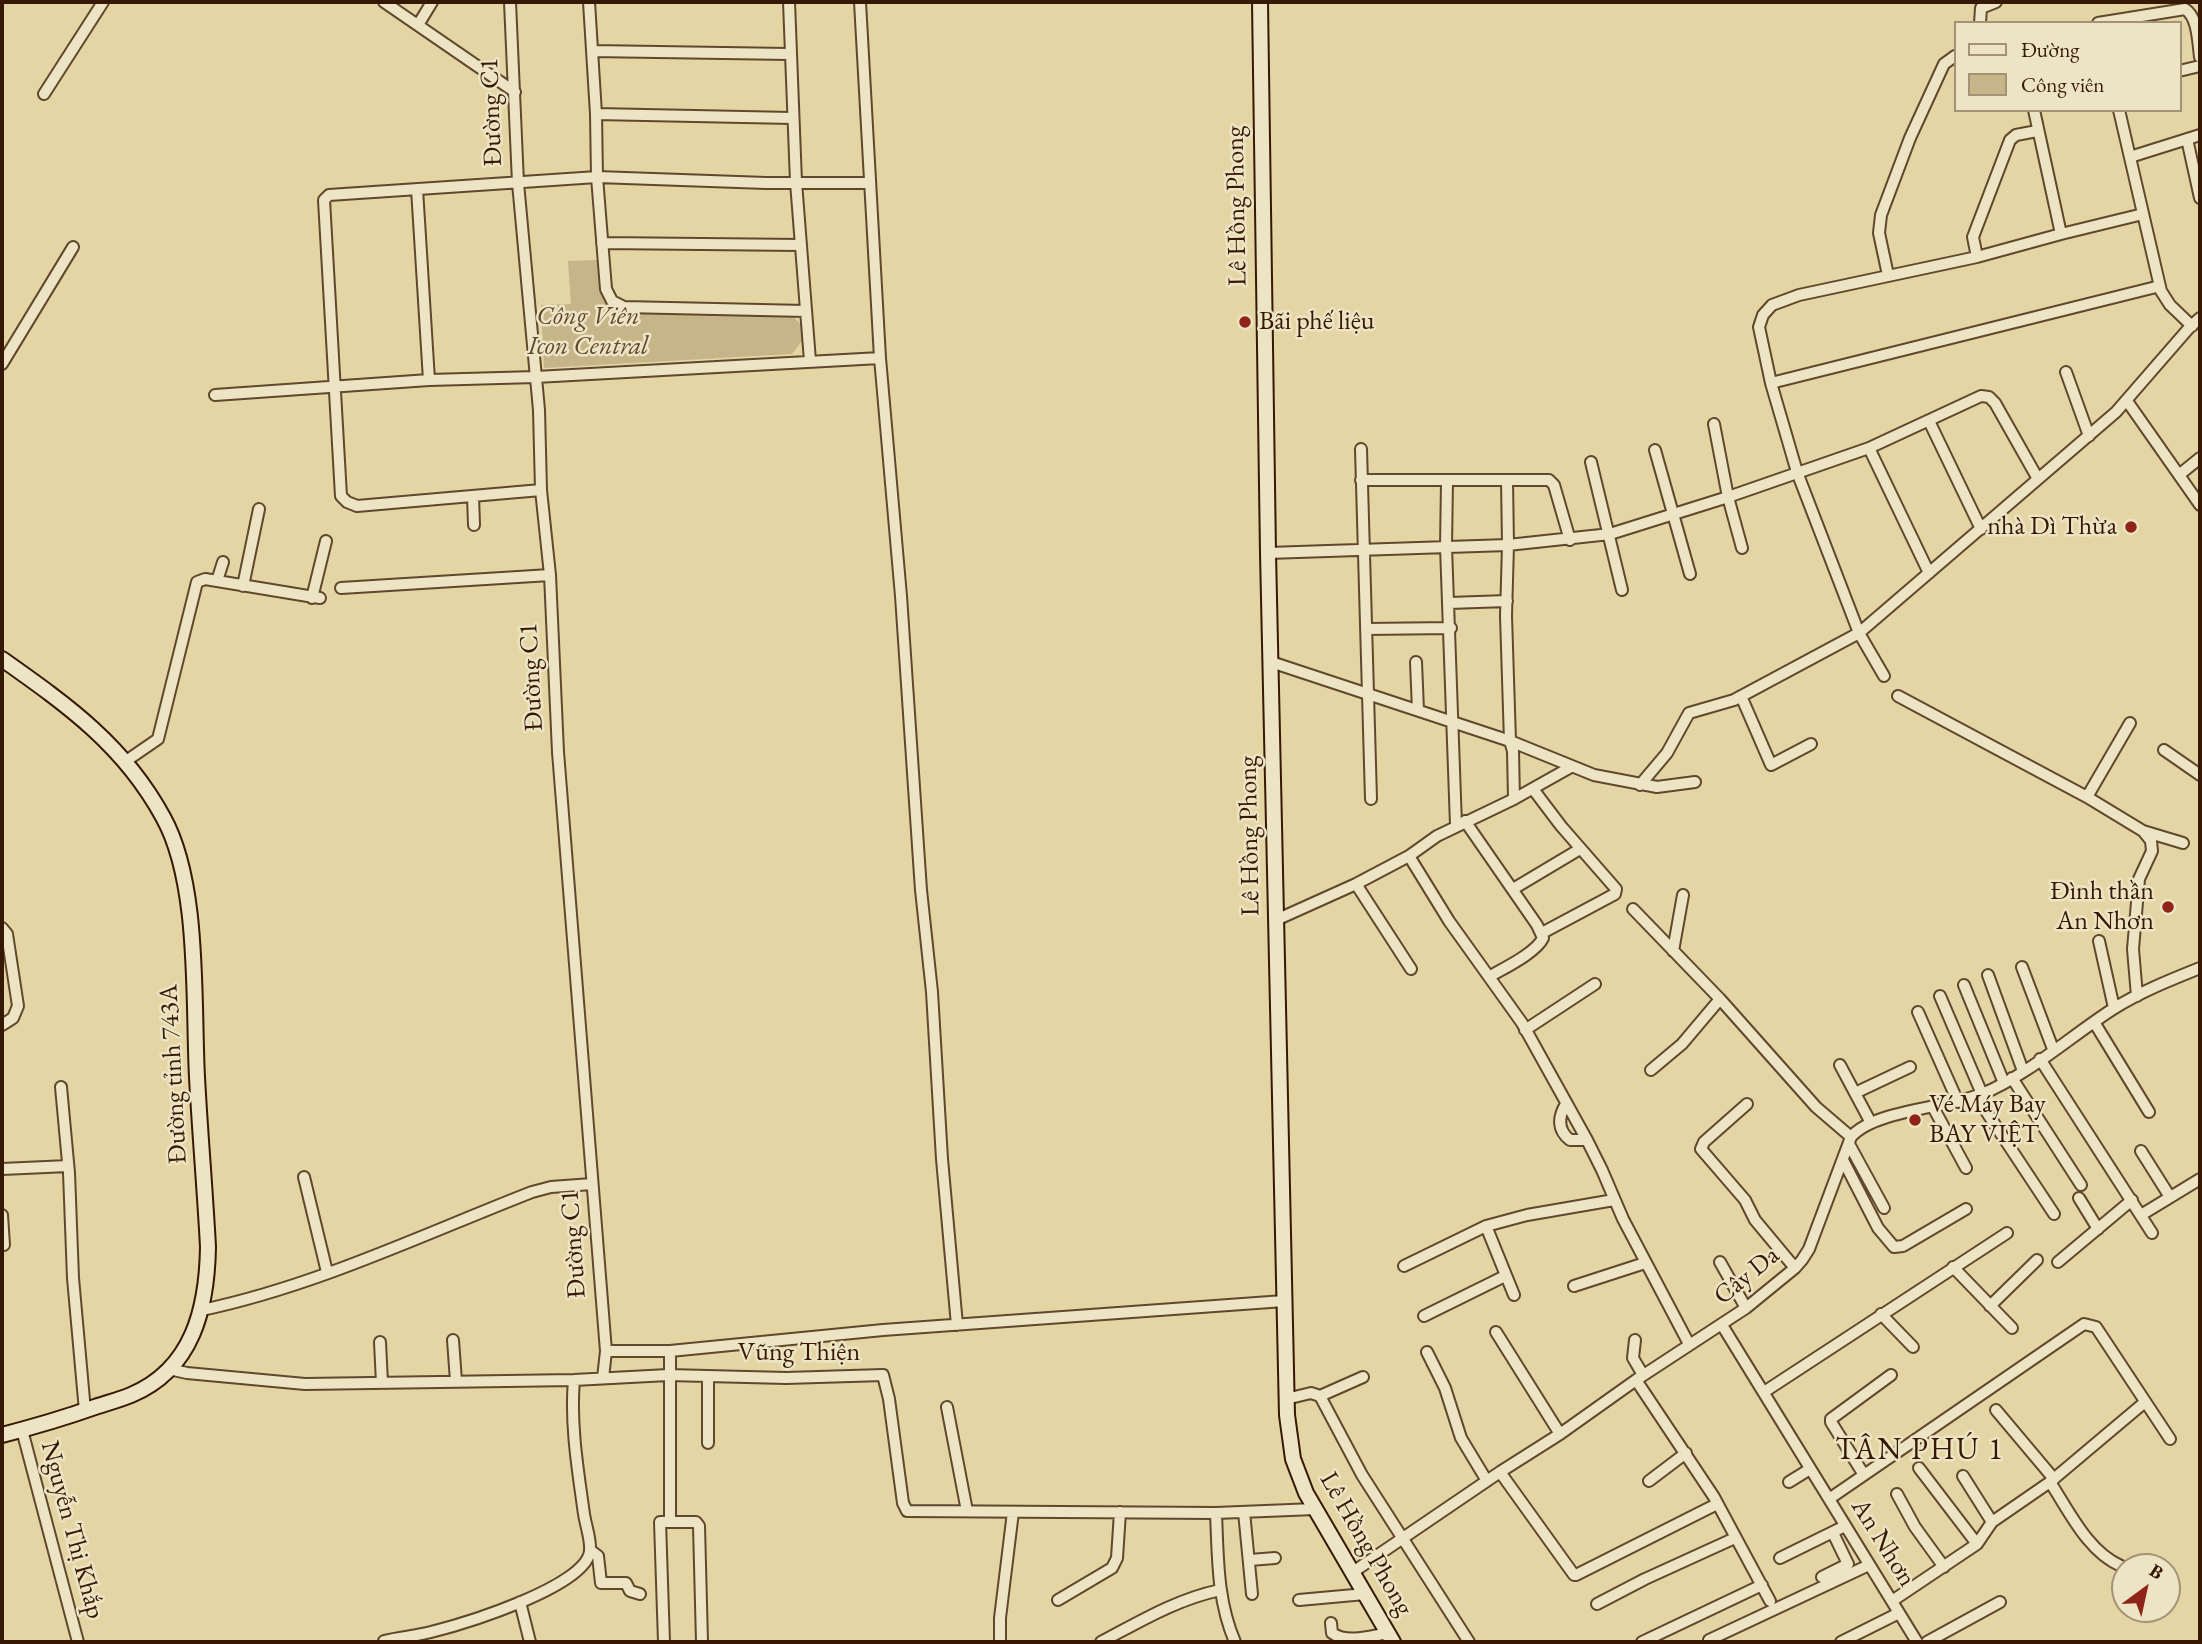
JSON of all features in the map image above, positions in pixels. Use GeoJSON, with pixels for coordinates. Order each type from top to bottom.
{"type":"FeatureCollection","features":[{"type":"Feature","properties":{"kind":"main road","name":"Lê Hồng Phong"},"geometry":{"type":"LineString","coordinates":[[1260,2],[1268,553],[1286,1399],[1293,1460],[1306,1493],[1391,1638]]}},
{"type":"Feature","properties":{"kind":"main road","name":"Đường tỉnh 743A"},"geometry":{"type":"LineString","coordinates":[[2,659],[77,714],[126,761],[159,810],[174,841],[191,923],[208,1247],[202,1310],[187,1346],[169,1369],[133,1394],[2,1435]]}},
{"type":"Feature","properties":{"kind":"street"},"geometry":{"type":"LineString","coordinates":[[44,94],[103,2]]}},
{"type":"Feature","properties":{"kind":"street"},"geometry":{"type":"LineString","coordinates":[[384,2],[514,92]]}},
{"type":"Feature","properties":{"kind":"street"},"geometry":{"type":"LineString","coordinates":[[418,24],[432,2]]}},
{"type":"Feature","properties":{"kind":"street","name":"Đường C1"},"geometry":{"type":"LineString","coordinates":[[510,2],[518,183],[536,377],[541,490],[550,575],[558,752],[606,1351],[603,1378]]}},
{"type":"Feature","properties":{"kind":"street"},"geometry":{"type":"LineString","coordinates":[[589,2],[602,243],[606,289],[612,301],[624,307],[806,311]]}},
{"type":"Feature","properties":{"kind":"street"},"geometry":{"type":"LineString","coordinates":[[789,2],[792,118],[810,361]]}},
{"type":"Feature","properties":{"kind":"street"},"geometry":{"type":"LineString","coordinates":[[860,2],[880,358],[957,1325]]}},
{"type":"Feature","properties":{"kind":"street"},"geometry":{"type":"LineString","coordinates":[[1980,21],[1980,8],[1996,2]]}},
{"type":"Feature","properties":{"kind":"street"},"geometry":{"type":"LineString","coordinates":[[2111,21],[2185,9],[2190,13],[2195,28],[2200,57]]}},
{"type":"Feature","properties":{"kind":"street"},"geometry":{"type":"LineString","coordinates":[[592,51],[789,54]]}},
{"type":"Feature","properties":{"kind":"street"},"geometry":{"type":"LineString","coordinates":[[1888,275],[1879,233],[1881,215],[1910,138],[1944,64],[1954,57]]}},
{"type":"Feature","properties":{"kind":"street"},"geometry":{"type":"LineString","coordinates":[[2181,71],[2200,66]]}},
{"type":"Feature","properties":{"kind":"street"},"geometry":{"type":"LineString","coordinates":[[2034,112],[2061,234]]}},
{"type":"Feature","properties":{"kind":"street"},"geometry":{"type":"LineString","coordinates":[[1640,785],[1674,743],[1689,713],[1741,696],[1859,633],[2127,401],[2196,322],[2166,300],[2160,286],[2119,112]]}},
{"type":"Feature","properties":{"kind":"street"},"geometry":{"type":"LineString","coordinates":[[596,114],[792,118]]}},
{"type":"Feature","properties":{"kind":"street"},"geometry":{"type":"LineString","coordinates":[[1978,257],[1973,237],[2010,140],[2016,135],[2037,131]]}},
{"type":"Feature","properties":{"kind":"street"},"geometry":{"type":"LineString","coordinates":[[2130,157],[2200,135]]}},
{"type":"Feature","properties":{"kind":"street"},"geometry":{"type":"LineString","coordinates":[[2187,139],[2200,198]]}},
{"type":"Feature","properties":{"kind":"street"},"geometry":{"type":"LineString","coordinates":[[541,490],[357,506],[341,496],[324,200],[329,195],[597,177],[766,183],[869,183]]}},
{"type":"Feature","properties":{"kind":"street"},"geometry":{"type":"LineString","coordinates":[[417,189],[429,380]]}},
{"type":"Feature","properties":{"kind":"street"},"geometry":{"type":"LineString","coordinates":[[1884,676],[1859,633],[1797,472],[1771,383],[1759,327],[1763,315],[1772,305],[1799,295],[1978,257],[2143,215]]}},
{"type":"Feature","properties":{"kind":"street"},"geometry":{"type":"LineString","coordinates":[[602,243],[801,245]]}},
{"type":"Feature","properties":{"kind":"street"},"geometry":{"type":"LineString","coordinates":[[2,364],[73,247]]}},
{"type":"Feature","properties":{"kind":"street"},"geometry":{"type":"LineString","coordinates":[[1771,383],[2160,286]]}},
{"type":"Feature","properties":{"kind":"street"},"geometry":{"type":"LineString","coordinates":[[215,395],[429,380],[536,377],[880,358]]}},
{"type":"Feature","properties":{"kind":"street"},"geometry":{"type":"LineString","coordinates":[[2066,372],[2089,436]]}},
{"type":"Feature","properties":{"kind":"street"},"geometry":{"type":"LineString","coordinates":[[1268,553],[1508,545],[1610,534],[1728,497],[1869,447],[1982,396],[1990,397],[2038,479]]}},
{"type":"Feature","properties":{"kind":"street"},"geometry":{"type":"LineString","coordinates":[[2127,401],[2200,505]]}},
{"type":"Feature","properties":{"kind":"street"},"geometry":{"type":"LineString","coordinates":[[1929,421],[1981,529]]}},
{"type":"Feature","properties":{"kind":"street"},"geometry":{"type":"LineString","coordinates":[[1714,424],[1728,497],[1742,548]]}},
{"type":"Feature","properties":{"kind":"street"},"geometry":{"type":"LineString","coordinates":[[1869,447],[1929,573]]}},
{"type":"Feature","properties":{"kind":"street"},"geometry":{"type":"LineString","coordinates":[[1361,449],[1371,799]]}},
{"type":"Feature","properties":{"kind":"street"},"geometry":{"type":"LineString","coordinates":[[1655,450],[1690,574]]}},
{"type":"Feature","properties":{"kind":"street"},"geometry":{"type":"LineString","coordinates":[[2179,475],[2200,458]]}},
{"type":"Feature","properties":{"kind":"street"},"geometry":{"type":"LineString","coordinates":[[1591,462],[1622,590]]}},
{"type":"Feature","properties":{"kind":"street"},"geometry":{"type":"LineString","coordinates":[[1361,480],[1546,480],[1552,482],[1570,540]]}},
{"type":"Feature","properties":{"kind":"street"},"geometry":{"type":"LineString","coordinates":[[1507,480],[1510,741],[1513,751],[1514,799]]}},
{"type":"Feature","properties":{"kind":"street"},"geometry":{"type":"LineString","coordinates":[[1447,481],[1446,547],[1460,823],[1513,889],[1542,933],[1542,941],[1537,947],[1489,977]]}},
{"type":"Feature","properties":{"kind":"street"},"geometry":{"type":"LineString","coordinates":[[473,496],[474,525]]}},
{"type":"Feature","properties":{"kind":"street"},"geometry":{"type":"LineString","coordinates":[[243,586],[259,509]]}},
{"type":"Feature","properties":{"kind":"street"},"geometry":{"type":"LineString","coordinates":[[126,761],[158,739],[198,583],[205,579],[316,598],[326,541]]}},
{"type":"Feature","properties":{"kind":"street"},"geometry":{"type":"LineString","coordinates":[[217,581],[223,562]]}},
{"type":"Feature","properties":{"kind":"street"},"geometry":{"type":"LineString","coordinates":[[341,588],[550,575]]}},
{"type":"Feature","properties":{"kind":"street"},"geometry":{"type":"LineString","coordinates":[[1449,603],[1507,601]]}},
{"type":"Feature","properties":{"kind":"street"},"geometry":{"type":"LineString","coordinates":[[1366,629],[1451,628]]}},
{"type":"Feature","properties":{"kind":"street"},"geometry":{"type":"LineString","coordinates":[[1271,662],[1510,741],[1571,767],[1608,779],[1657,786],[1695,782]]}},
{"type":"Feature","properties":{"kind":"street"},"geometry":{"type":"LineString","coordinates":[[1416,662],[1418,710]]}},
{"type":"Feature","properties":{"kind":"street"},"geometry":{"type":"LineString","coordinates":[[1741,696],[1771,765],[1811,744]]}},
{"type":"Feature","properties":{"kind":"street"},"geometry":{"type":"LineString","coordinates":[[1898,696],[2087,797],[2143,831],[2183,843]]}},
{"type":"Feature","properties":{"kind":"street"},"geometry":{"type":"LineString","coordinates":[[2087,797],[2130,723]]}},
{"type":"Feature","properties":{"kind":"street"},"geometry":{"type":"LineString","coordinates":[[2164,750],[2200,775]]}},
{"type":"Feature","properties":{"kind":"street"},"geometry":{"type":"LineString","coordinates":[[1276,920],[1356,884],[1409,856],[1460,823],[1514,799],[1571,767]]}},
{"type":"Feature","properties":{"kind":"street"},"geometry":{"type":"LineString","coordinates":[[1533,789],[1580,849],[1615,887],[1615,894],[1542,933]]}},
{"type":"Feature","properties":{"kind":"street"},"geometry":{"type":"LineString","coordinates":[[2137,996],[2133,961],[2139,879],[2152,851],[2151,841],[2143,831]]}},
{"type":"Feature","properties":{"kind":"street"},"geometry":{"type":"LineString","coordinates":[[1513,889],[1580,849]]}},
{"type":"Feature","properties":{"kind":"street"},"geometry":{"type":"LineString","coordinates":[[1409,856],[1449,921],[1525,1030],[1587,1140],[1644,1263],[1689,1344]]}},
{"type":"Feature","properties":{"kind":"street"},"geometry":{"type":"LineString","coordinates":[[1356,884],[1411,970]]}},
{"type":"Feature","properties":{"kind":"street"},"geometry":{"type":"LineString","coordinates":[[1673,951],[1683,895]]}},
{"type":"Feature","properties":{"kind":"street"},"geometry":{"type":"LineString","coordinates":[[1633,909],[1720,999],[1816,1107],[1850,1140],[1884,1208]]}},
{"type":"Feature","properties":{"kind":"street"},"geometry":{"type":"LineString","coordinates":[[2,928],[7,934],[18,1006],[13,1018],[2,1026]]}},
{"type":"Feature","properties":{"kind":"street"},"geometry":{"type":"LineString","coordinates":[[2099,941],[2114,1008]]}},
{"type":"Feature","properties":{"kind":"street"},"geometry":{"type":"LineString","coordinates":[[2022,967],[2053,1049]]}},
{"type":"Feature","properties":{"kind":"street"},"geometry":{"type":"LineString","coordinates":[[1850,1140],[1860,1128],[1871,1123],[1979,1095],[2023,1071],[2114,1008],[2200,968]]}},
{"type":"Feature","properties":{"kind":"street"},"geometry":{"type":"LineString","coordinates":[[1987,975],[2023,1071]]}},
{"type":"Feature","properties":{"kind":"street"},"geometry":{"type":"LineString","coordinates":[[1525,1030],[1595,984]]}},
{"type":"Feature","properties":{"kind":"street"},"geometry":{"type":"LineString","coordinates":[[1964,985],[2008,1080],[2081,1185]]}},
{"type":"Feature","properties":{"kind":"street"},"geometry":{"type":"LineString","coordinates":[[1940,996],[1979,1095],[2054,1214]]}},
{"type":"Feature","properties":{"kind":"street"},"geometry":{"type":"LineString","coordinates":[[1651,1070],[1682,1044],[1720,999]]}},
{"type":"Feature","properties":{"kind":"street"},"geometry":{"type":"LineString","coordinates":[[1918,1012],[1958,1102]]}},
{"type":"Feature","properties":{"kind":"street"},"geometry":{"type":"LineString","coordinates":[[2094,1022],[2149,1112]]}},
{"type":"Feature","properties":{"kind":"street"},"geometry":{"type":"LineString","coordinates":[[2040,1059],[2152,1233]]}},
{"type":"Feature","properties":{"kind":"street"},"geometry":{"type":"LineString","coordinates":[[1840,1065],[1871,1123]]}},
{"type":"Feature","properties":{"kind":"street"},"geometry":{"type":"LineString","coordinates":[[1855,1093],[1910,1067]]}},
{"type":"Feature","properties":{"kind":"street"},"geometry":{"type":"LineString","coordinates":[[61,1087],[73,1278],[85,1411]]}},
{"type":"Feature","properties":{"kind":"street"},"geometry":{"type":"LineString","coordinates":[[1566,1104],[1559,1119],[1564,1135],[1570,1140],[1587,1140]]}},
{"type":"Feature","properties":{"kind":"street"},"geometry":{"type":"LineString","coordinates":[[1747,1104],[1704,1142],[1701,1149],[1745,1200],[1755,1220],[1795,1268]]}},
{"type":"Feature","properties":{"kind":"street"},"geometry":{"type":"LineString","coordinates":[[1933,1107],[1966,1168]]}},
{"type":"Feature","properties":{"kind":"street","name":"Cây Da"},"geometry":{"type":"LineString","coordinates":[[1353,1572],[1689,1344],[1722,1325],[1795,1268],[1814,1236],[1850,1140]]}},
{"type":"Feature","properties":{"kind":"street"},"geometry":{"type":"LineString","coordinates":[[2141,1151],[2170,1197]]}},
{"type":"Feature","properties":{"kind":"street"},"geometry":{"type":"LineString","coordinates":[[1843,1160],[1878,1228],[1888,1243],[1896,1248],[1966,1209]]}},
{"type":"Feature","properties":{"kind":"street"},"geometry":{"type":"LineString","coordinates":[[2,1170],[68,1166]]}},
{"type":"Feature","properties":{"kind":"street"},"geometry":{"type":"LineString","coordinates":[[304,1177],[327,1272]]}},
{"type":"Feature","properties":{"kind":"street"},"geometry":{"type":"LineString","coordinates":[[2141,1215],[2200,1179]]}},
{"type":"Feature","properties":{"kind":"street"},"geometry":{"type":"LineString","coordinates":[[202,1310],[327,1272],[532,1192],[551,1187],[593,1184]]}},
{"type":"Feature","properties":{"kind":"street"},"geometry":{"type":"LineString","coordinates":[[2079,1198],[2098,1229]]}},
{"type":"Feature","properties":{"kind":"street"},"geometry":{"type":"LineString","coordinates":[[1404,1266],[1486,1226],[1527,1214],[1614,1200]]}},
{"type":"Feature","properties":{"kind":"street"},"geometry":{"type":"LineString","coordinates":[[2058,1262],[2132,1200]]}},
{"type":"Feature","properties":{"kind":"street"},"geometry":{"type":"LineString","coordinates":[[2,1215],[4,1245]]}},
{"type":"Feature","properties":{"kind":"street"},"geometry":{"type":"LineString","coordinates":[[1486,1226],[1514,1295]]}},
{"type":"Feature","properties":{"kind":"street"},"geometry":{"type":"LineString","coordinates":[[1764,1392],[2007,1233]]}},
{"type":"Feature","properties":{"kind":"street"},"geometry":{"type":"LineString","coordinates":[[1990,1306],[2037,1260]]}},
{"type":"Feature","properties":{"kind":"street"},"geometry":{"type":"LineString","coordinates":[[1720,1262],[1746,1308]]}},
{"type":"Feature","properties":{"kind":"street"},"geometry":{"type":"LineString","coordinates":[[1574,1286],[1644,1263]]}},
{"type":"Feature","properties":{"kind":"street"},"geometry":{"type":"LineString","coordinates":[[1953,1268],[2012,1328]]}},
{"type":"Feature","properties":{"kind":"street"},"geometry":{"type":"LineString","coordinates":[[1424,1316],[1505,1276]]}},
{"type":"Feature","properties":{"kind":"street"},"geometry":{"type":"LineString","coordinates":[[606,1351],[670,1351],[957,1325],[1284,1301]]}},
{"type":"Feature","properties":{"kind":"street"},"geometry":{"type":"LineString","coordinates":[[1881,1314],[1913,1347]]}},
{"type":"Feature","properties":{"kind":"street"},"geometry":{"type":"LineString","coordinates":[[1829,1499],[2084,1324],[2096,1327],[2170,1439]]}},
{"type":"Feature","properties":{"kind":"street","name":"An Nhơn"},"geometry":{"type":"LineString","coordinates":[[1722,1325],[1917,1642]]}},
{"type":"Feature","properties":{"kind":"street"},"geometry":{"type":"LineString","coordinates":[[1496,1332],[1560,1434]]}},
{"type":"Feature","properties":{"kind":"street"},"geometry":{"type":"LineString","coordinates":[[453,1340],[456,1381]]}},
{"type":"Feature","properties":{"kind":"street"},"geometry":{"type":"LineString","coordinates":[[1635,1340],[1633,1359],[1640,1377],[1717,1504],[1770,1601]]}},
{"type":"Feature","properties":{"kind":"street"},"geometry":{"type":"LineString","coordinates":[[380,1342],[382,1383]]}},
{"type":"Feature","properties":{"kind":"street"},"geometry":{"type":"LineString","coordinates":[[670,1351],[670,1522]]}},
{"type":"Feature","properties":{"kind":"street"},"geometry":{"type":"LineString","coordinates":[[1427,1352],[1445,1388],[1461,1438],[1487,1481]]}},
{"type":"Feature","properties":{"kind":"street","name":"Vũng Thiện"},"geometry":{"type":"LineString","coordinates":[[169,1369],[281,1383],[574,1380],[668,1375],[883,1376],[905,1510],[1216,1513],[1315,1509]]}},
{"type":"Feature","properties":{"kind":"street"},"geometry":{"type":"LineString","coordinates":[[1864,1475],[1831,1419],[1891,1375]]}},
{"type":"Feature","properties":{"kind":"street"},"geometry":{"type":"LineString","coordinates":[[708,1376],[708,1443]]}},
{"type":"Feature","properties":{"kind":"street"},"geometry":{"type":"LineString","coordinates":[[1286,1399],[1311,1393],[1320,1396],[1363,1377]]}},
{"type":"Feature","properties":{"kind":"street"},"geometry":{"type":"LineString","coordinates":[[384,1642],[434,1637],[520,1602],[571,1577],[588,1559],[590,1550],[573,1413],[574,1380]]}},
{"type":"Feature","properties":{"kind":"street"},"geometry":{"type":"LineString","coordinates":[[1320,1396],[1362,1475],[1469,1642]]}},
{"type":"Feature","properties":{"kind":"street"},"geometry":{"type":"LineString","coordinates":[[1892,1601],[1977,1544],[1992,1522],[2052,1480],[2145,1402]]}},
{"type":"Feature","properties":{"kind":"street"},"geometry":{"type":"LineString","coordinates":[[947,1407],[967,1511]]}},
{"type":"Feature","properties":{"kind":"street"},"geometry":{"type":"LineString","coordinates":[[1996,1410],[2052,1480],[2087,1538],[2111,1562]]}},
{"type":"Feature","properties":{"kind":"street","name":"Nguyễn Thị Khắp"},"geometry":{"type":"LineString","coordinates":[[22,1430],[78,1642]]}},
{"type":"Feature","properties":{"kind":"street"},"geometry":{"type":"LineString","coordinates":[[1649,1481],[1686,1453]]}},
{"type":"Feature","properties":{"kind":"street"},"geometry":{"type":"LineString","coordinates":[[1919,1468],[1977,1544]]}},
{"type":"Feature","properties":{"kind":"street"},"geometry":{"type":"LineString","coordinates":[[1789,1482],[1810,1469]]}},
{"type":"Feature","properties":{"kind":"street"},"geometry":{"type":"LineString","coordinates":[[1500,1472],[1574,1575],[1717,1504]]}},
{"type":"Feature","properties":{"kind":"street"},"geometry":{"type":"LineString","coordinates":[[1962,1476],[1992,1522]]}},
{"type":"Feature","properties":{"kind":"street"},"geometry":{"type":"LineString","coordinates":[[1897,1493],[1915,1527],[1944,1567]]}},
{"type":"Feature","properties":{"kind":"street"},"geometry":{"type":"LineString","coordinates":[[1000,1642],[1013,1512]]}},
{"type":"Feature","properties":{"kind":"street"},"geometry":{"type":"LineString","coordinates":[[1058,1600],[1114,1564],[1117,1559],[1120,1512]]}},
{"type":"Feature","properties":{"kind":"street"},"geometry":{"type":"LineString","coordinates":[[1244,1512],[1252,1594]]}},
{"type":"Feature","properties":{"kind":"street"},"geometry":{"type":"LineString","coordinates":[[1216,1513],[1220,1590],[1224,1612],[1235,1642]]}},
{"type":"Feature","properties":{"kind":"street"},"geometry":{"type":"LineString","coordinates":[[664,1642],[660,1522],[693,1521],[699,1526],[702,1642]]}},
{"type":"Feature","properties":{"kind":"street"},"geometry":{"type":"LineString","coordinates":[[1780,1558],[1845,1526]]}},
{"type":"Feature","properties":{"kind":"street"},"geometry":{"type":"LineString","coordinates":[[1822,1577],[1848,1564],[1833,1533]]}},
{"type":"Feature","properties":{"kind":"street"},"geometry":{"type":"LineString","coordinates":[[1597,1605],[1645,1579],[1735,1538]]}},
{"type":"Feature","properties":{"kind":"street"},"geometry":{"type":"LineString","coordinates":[[590,1550],[598,1556],[601,1583],[626,1583],[631,1591],[640,1594]]}},
{"type":"Feature","properties":{"kind":"street"},"geometry":{"type":"LineString","coordinates":[[1250,1560],[1275,1558]]}},
{"type":"Feature","properties":{"kind":"street"},"geometry":{"type":"LineString","coordinates":[[1709,1640],[1868,1565]]}},
{"type":"Feature","properties":{"kind":"street"},"geometry":{"type":"LineString","coordinates":[[1642,1642],[1762,1585]]}},
{"type":"Feature","properties":{"kind":"street"},"geometry":{"type":"LineString","coordinates":[[1101,1642],[1173,1604],[1220,1590]]}},
{"type":"Feature","properties":{"kind":"street"},"geometry":{"type":"LineString","coordinates":[[1299,1601],[1365,1594]]}},
{"type":"Feature","properties":{"kind":"street"},"geometry":{"type":"LineString","coordinates":[[520,1602],[530,1642]]}},
{"type":"Feature","properties":{"kind":"street"},"geometry":{"type":"LineString","coordinates":[[1927,1642],[2000,1602]]}},
{"type":"Feature","properties":{"kind":"street"},"geometry":{"type":"LineString","coordinates":[[1841,1642],[1899,1613]]}},
{"type":"Feature","properties":{"kind":"street"},"geometry":{"type":"LineString","coordinates":[[1331,1623],[1332,1633],[1340,1638],[1391,1638]]}},
{"type":"Feature","properties":{"kind":"green space","name":"Công Viên Icon Central"},"geometry":{"type":"Polygon","coordinates":[[[598,260],[601,292],[608,303],[624,313],[793,316],[801,325],[802,341],[792,354],[544,368],[541,305],[571,304],[568,261],[598,260]]]}},
{"type":"Feature","properties":{"kind":"place","name":"Bãi phế liệu"},"geometry":{"type":"Point","coordinates":[1245,322]}},
{"type":"Feature","properties":{"kind":"place","name":"nhà Dì Thừa"},"geometry":{"type":"Point","coordinates":[2131,527]}},
{"type":"Feature","properties":{"kind":"place","name":"Đình thần An Nhơn"},"geometry":{"type":"Point","coordinates":[2168,907]}},
{"type":"Feature","properties":{"kind":"place","name":"Vé Máy Bay BAY VIỆT"},"geometry":{"type":"Point","coordinates":[1915,1120]}},
{"type":"Feature","properties":{"kind":"district","name":"TÂN PHÚ 1"},"geometry":{"type":"Point","coordinates":[1920,1451]}}]}
